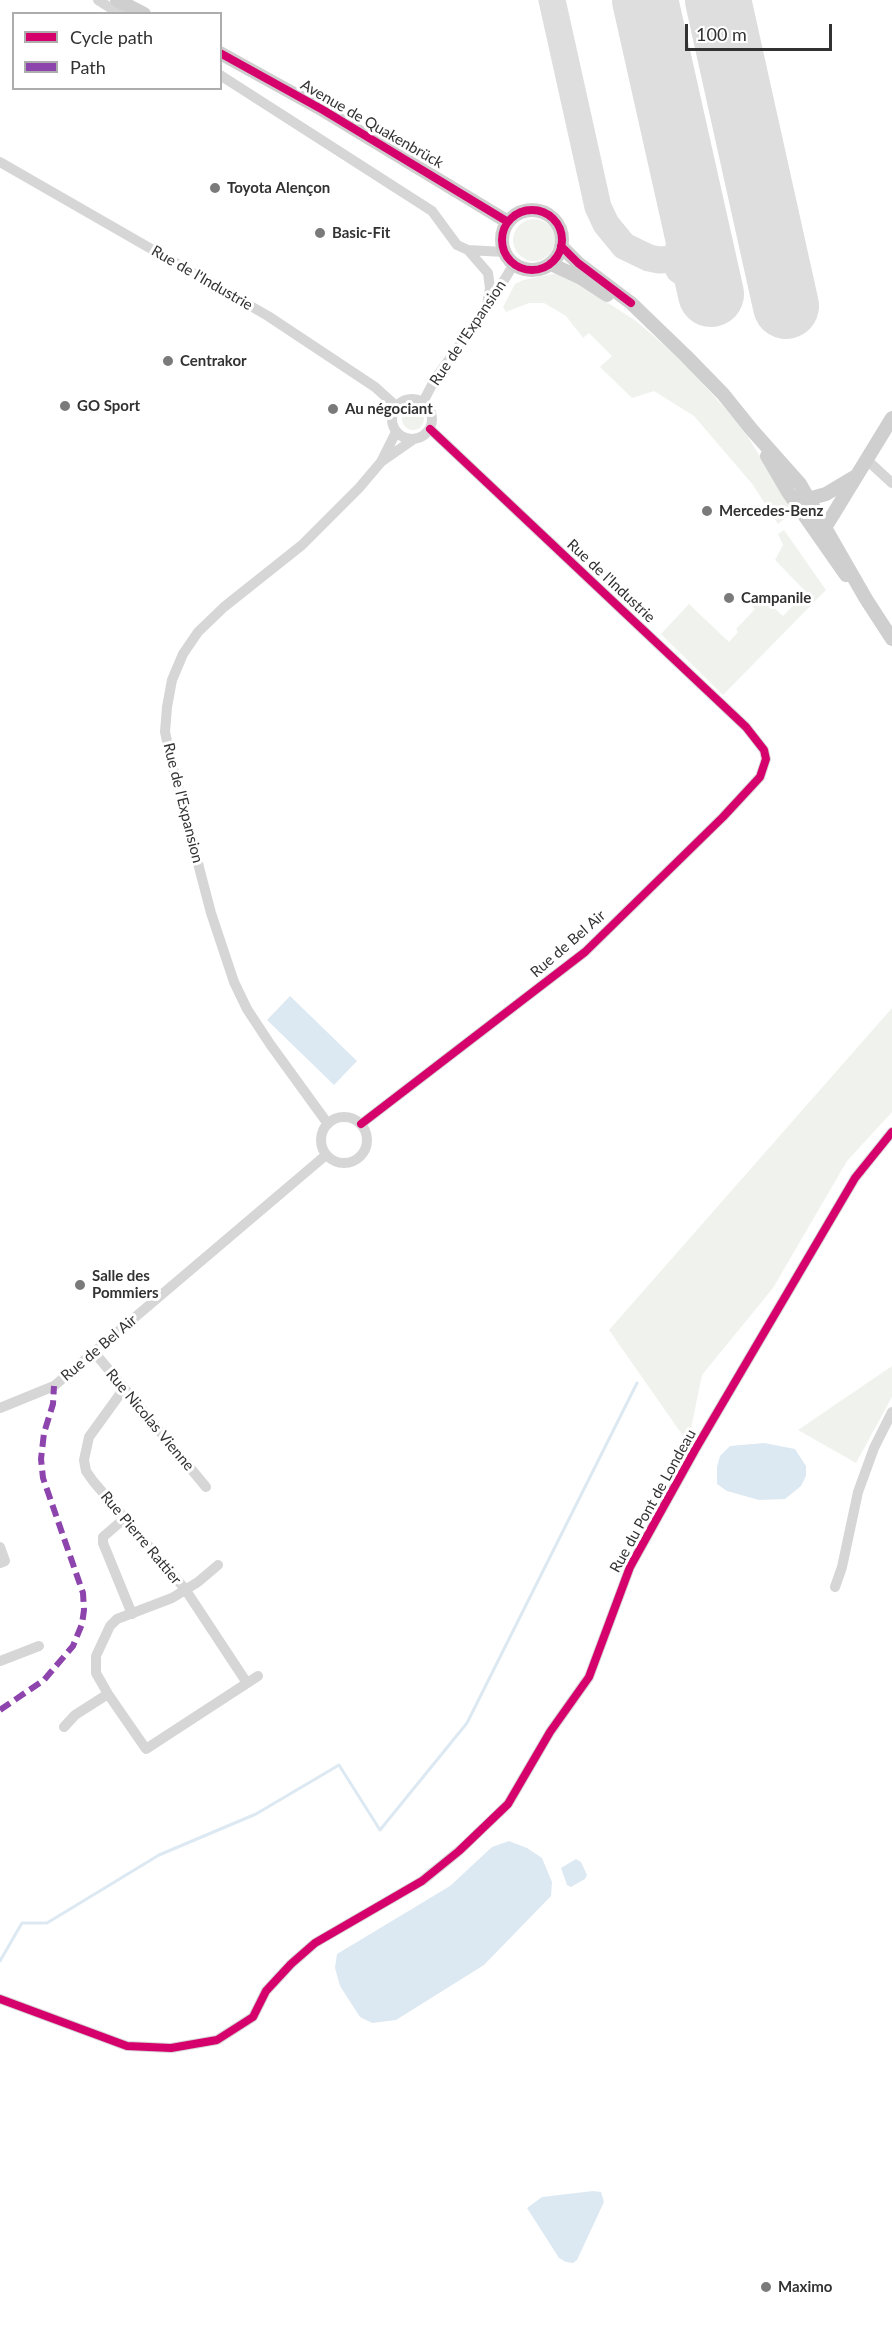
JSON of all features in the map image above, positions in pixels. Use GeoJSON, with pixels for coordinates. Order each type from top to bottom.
{"type":"FeatureCollection","features":[{"type":"Feature","properties":{"kind":"main road"},"geometry":{"type":"LineString","coordinates":[[117,0],[140,12]]}},
{"type":"Feature","properties":{"kind":"main road","name":"Avenue de Quakenbrück"},"geometry":{"type":"LineString","coordinates":[[222,54],[343,122],[508,222]]}},
{"type":"Feature","properties":{"kind":"main road"},"geometry":{"type":"LineString","coordinates":[[524,211],[543,212],[557,223],[561,232],[561,246],[551,264],[531,271],[514,264],[504,252],[503,231],[508,222],[524,211]]}},
{"type":"Feature","properties":{"kind":"main road"},"geometry":{"type":"LineString","coordinates":[[561,246],[578,263],[631,303],[723,394],[800,484],[826,526],[866,600]]}},
{"type":"Feature","properties":{"kind":"main road"},"geometry":{"type":"LineString","coordinates":[[551,264],[581,278],[651,324]]}},
{"type":"Feature","properties":{"kind":"main road"},"geometry":{"type":"LineString","coordinates":[[792,499],[800,502],[818,530],[826,526],[892,418]]}},
{"type":"Feature","properties":{"kind":"main road"},"geometry":{"type":"LineString","coordinates":[[752,430],[792,499],[892,639]]}},
{"type":"Feature","properties":{"kind":"main road"},"geometry":{"type":"LineString","coordinates":[[808,499],[826,494],[858,475]]}},
{"type":"Feature","properties":{"kind":"street"},"geometry":{"type":"LineString","coordinates":[[98,0],[117,12]]}},
{"type":"Feature","properties":{"kind":"street"},"geometry":{"type":"LineString","coordinates":[[222,76],[432,212],[457,245],[468,250],[504,252]]}},
{"type":"Feature","properties":{"kind":"street","name":"Rue de l'Industrie"},"geometry":{"type":"LineString","coordinates":[[0,162],[268,316],[375,387],[396,406]]}},
{"type":"Feature","properties":{"kind":"street"},"geometry":{"type":"LineString","coordinates":[[468,250],[488,273],[490,288],[487,308]]}},
{"type":"Feature","properties":{"kind":"street","name":"Rue de l'Expansion"},"geometry":{"type":"LineString","coordinates":[[423,402],[435,379],[487,308],[514,264]]}},
{"type":"Feature","properties":{"kind":"street"},"geometry":{"type":"LineString","coordinates":[[412,399],[423,402],[431,411],[430,429],[420,438],[414,439],[408,439],[396,432],[391,420],[396,406],[412,399]]}},
{"type":"Feature","properties":{"kind":"street","name":"Rue de l'Industrie"},"geometry":{"type":"LineString","coordinates":[[430,429],[746,727],[764,750],[766,759]]}},
{"type":"Feature","properties":{"kind":"street","name":"Rue de l'Expansion"},"geometry":{"type":"LineString","coordinates":[[328,1124],[270,1044],[247,1009],[234,982],[211,913],[173,768],[165,732],[166,707],[172,680],[183,654],[198,632],[224,607],[302,544],[359,488],[381,462],[396,432]]}},
{"type":"Feature","properties":{"kind":"street"},"geometry":{"type":"LineString","coordinates":[[381,462],[414,439]]}},
{"type":"Feature","properties":{"kind":"street"},"geometry":{"type":"LineString","coordinates":[[867,460],[892,483]]}},
{"type":"Feature","properties":{"kind":"street","name":"Rue de Bel Air"},"geometry":{"type":"LineString","coordinates":[[361,1124],[585,952],[723,817],[760,777],[766,759]]}},
{"type":"Feature","properties":{"kind":"street"},"geometry":{"type":"LineString","coordinates":[[347,1117],[361,1124],[368,1137],[367,1146],[361,1157],[346,1164],[338,1163],[326,1155],[321,1142],[322,1134],[328,1124],[334,1119],[347,1117]]}},
{"type":"Feature","properties":{"kind":"street","name":"Rue du Pont de Londeau"},"geometry":{"type":"LineString","coordinates":[[0,1999],[127,2046],[171,2048],[217,2040],[253,2017],[266,1991],[315,1943],[422,1881],[459,1851],[508,1804],[550,1732],[589,1677],[630,1567],[695,1450],[855,1178],[892,1132]]}},
{"type":"Feature","properties":{"kind":"street","name":"Rue de Bel Air"},"geometry":{"type":"LineString","coordinates":[[0,1408],[54,1386],[326,1155]]}},
{"type":"Feature","properties":{"kind":"street","name":"Rue Nicolas Vienne"},"geometry":{"type":"LineString","coordinates":[[94,1353],[206,1487]]}},
{"type":"Feature","properties":{"kind":"street","name":"Rue Pierre Rattier"},"geometry":{"type":"LineString","coordinates":[[123,1390],[89,1437],[84,1460],[93,1481],[185,1589],[247,1683]]}},
{"type":"Feature","properties":{"kind":"street"},"geometry":{"type":"LineString","coordinates":[[835,1587],[842,1567],[858,1492],[874,1448],[892,1412]]}},
{"type":"Feature","properties":{"kind":"street"},"geometry":{"type":"LineString","coordinates":[[125,1518],[103,1537],[103,1544],[132,1614]]}},
{"type":"Feature","properties":{"kind":"street"},"geometry":{"type":"LineString","coordinates":[[0,1547],[5,1561],[0,1563]]}},
{"type":"Feature","properties":{"kind":"street"},"geometry":{"type":"LineString","coordinates":[[218,1565],[166,1601],[117,1619],[110,1626],[96,1656],[96,1673],[146,1749],[258,1676]]}},
{"type":"Feature","properties":{"kind":"street"},"geometry":{"type":"LineString","coordinates":[[0,1661],[39,1646]]}},
{"type":"Feature","properties":{"kind":"street"},"geometry":{"type":"LineString","coordinates":[[64,1727],[75,1715],[108,1694]]}},
{"type":"Feature","properties":{"kind":"shaded area"},"geometry":{"type":"Polygon","coordinates":[[[534,219],[549,225],[555,240],[549,255],[534,261],[519,255],[513,240],[519,225],[534,219]]]}},
{"type":"Feature","properties":{"kind":"shaded area"},"geometry":{"type":"Polygon","coordinates":[[[557,273],[571,279],[636,321],[683,361],[743,429],[794,511],[778,524],[753,485],[694,416],[654,391],[632,398],[600,367],[612,356],[589,333],[583,338],[566,316],[544,303],[529,303],[506,312],[503,307],[515,284],[523,280],[557,273]]]}},
{"type":"Feature","properties":{"kind":"shaded area"},"geometry":{"type":"Polygon","coordinates":[[[413,408],[421,411],[424,419],[421,427],[413,430],[405,427],[402,419],[405,411],[413,408]]]}},
{"type":"Feature","properties":{"kind":"shaded area"},"geometry":{"type":"Polygon","coordinates":[[[784,530],[826,590],[723,695],[661,634],[689,604],[729,642],[738,632],[736,629],[755,609],[751,605],[760,595],[783,616],[806,592],[775,560],[783,545],[778,534],[784,530]]]}},
{"type":"Feature","properties":{"kind":"shaded area"},"geometry":{"type":"Polygon","coordinates":[[[290,996],[357,1061],[334,1085],[267,1020],[290,996]]]}},
{"type":"Feature","properties":{"kind":"shaded area"},"geometry":{"type":"Polygon","coordinates":[[[892,1008],[892,1112],[847,1161],[773,1288],[702,1375],[688,1443],[609,1330],[892,1008]]]}},
{"type":"Feature","properties":{"kind":"shaded area"},"geometry":{"type":"Polygon","coordinates":[[[892,1366],[892,1397],[856,1463],[798,1430],[892,1366]]]}},
{"type":"Feature","properties":{"kind":"shaded area"},"geometry":{"type":"Polygon","coordinates":[[[764,1443],[795,1449],[806,1466],[806,1476],[801,1486],[785,1499],[759,1500],[727,1491],[717,1484],[717,1467],[720,1456],[730,1446],[764,1443]]]}},
{"type":"Feature","properties":{"kind":"shaded area"},"geometry":{"type":"Polygon","coordinates":[[[509,1841],[527,1848],[542,1858],[552,1882],[551,1896],[484,1965],[396,2020],[372,2023],[360,2017],[340,1986],[335,1968],[337,1954],[450,1886],[492,1847],[509,1841]]]}},
{"type":"Feature","properties":{"kind":"shaded area"},"geometry":{"type":"Polygon","coordinates":[[[576,1859],[581,1862],[587,1875],[585,1879],[571,1887],[567,1885],[561,1868],[576,1859]]]}},
{"type":"Feature","properties":{"kind":"shaded area"},"geometry":{"type":"Polygon","coordinates":[[[601,2192],[604,2202],[577,2260],[573,2263],[566,2262],[559,2258],[527,2208],[542,2197],[601,2192]]]}},
{"type":"Feature","properties":{"kind":"waterway"},"geometry":{"type":"LineString","coordinates":[[0,1961],[22,1923],[47,1923],[159,1855],[256,1814],[339,1765],[380,1830],[467,1723],[637,1383]]}},
{"type":"Feature","properties":{"kind":"taxiway"},"geometry":{"type":"LineString","coordinates":[[552,0],[598,207],[606,224],[624,246],[649,258],[659,260],[702,257]]}},
{"type":"Feature","properties":{"kind":"taxiway"},"geometry":{"type":"LineString","coordinates":[[694,221],[693,232],[678,250],[675,262],[679,270],[689,277],[702,281],[706,274]]}},
{"type":"Feature","properties":{"kind":"runway"},"geometry":{"type":"LineString","coordinates":[[645,0],[711,294]]}},
{"type":"Feature","properties":{"kind":"runway"},"geometry":{"type":"LineString","coordinates":[[718,0],[786,306]]}},
{"type":"Feature","properties":{"kind":"marked path"},"geometry":{"type":"LineString","coordinates":[[0,1710],[44,1680],[73,1646],[82,1624],[83,1593],[43,1478],[41,1459],[44,1433],[53,1404],[54,1386]]}},
{"type":"Feature","properties":{"kind":"cycle path"},"geometry":{"type":"LineString","coordinates":[[222,54],[323,110],[508,222]]}},
{"type":"Feature","properties":{"kind":"cycle path"},"geometry":{"type":"LineString","coordinates":[[532,210],[549,215],[557,223],[562,240],[557,257],[549,265],[532,270],[515,265],[507,257],[502,240],[507,223],[515,215],[532,210]]}},
{"type":"Feature","properties":{"kind":"cycle path"},"geometry":{"type":"LineString","coordinates":[[561,246],[578,263],[631,303]]}},
{"type":"Feature","properties":{"kind":"cycle path"},"geometry":{"type":"LineString","coordinates":[[361,1124],[585,952],[723,817],[760,777],[766,759],[764,750],[746,727],[430,429]]}},
{"type":"Feature","properties":{"kind":"cycle path"},"geometry":{"type":"LineString","coordinates":[[0,1999],[127,2046],[171,2048],[217,2040],[253,2017],[266,1991],[315,1943],[422,1881],[459,1851],[508,1804],[550,1732],[589,1677],[630,1567],[695,1450],[855,1178],[892,1132]]}},
{"type":"Feature","properties":{"kind":"place","name":"Toyota Alençon"},"geometry":{"type":"Point","coordinates":[215,188]}},
{"type":"Feature","properties":{"kind":"place","name":"Basic-Fit"},"geometry":{"type":"Point","coordinates":[320,233]}},
{"type":"Feature","properties":{"kind":"place","name":"Centrakor"},"geometry":{"type":"Point","coordinates":[168,361]}},
{"type":"Feature","properties":{"kind":"place","name":"GO Sport"},"geometry":{"type":"Point","coordinates":[65,406]}},
{"type":"Feature","properties":{"kind":"place","name":"Au négociant"},"geometry":{"type":"Point","coordinates":[333,409]}},
{"type":"Feature","properties":{"kind":"place","name":"Mercedes-Benz"},"geometry":{"type":"Point","coordinates":[707,511]}},
{"type":"Feature","properties":{"kind":"place","name":"Campanile"},"geometry":{"type":"Point","coordinates":[729,598]}},
{"type":"Feature","properties":{"kind":"place","name":"Salle des Pommiers"},"geometry":{"type":"Point","coordinates":[80,1285]}},
{"type":"Feature","properties":{"kind":"place","name":"Maximo"},"geometry":{"type":"Point","coordinates":[766,2287]}}]}
